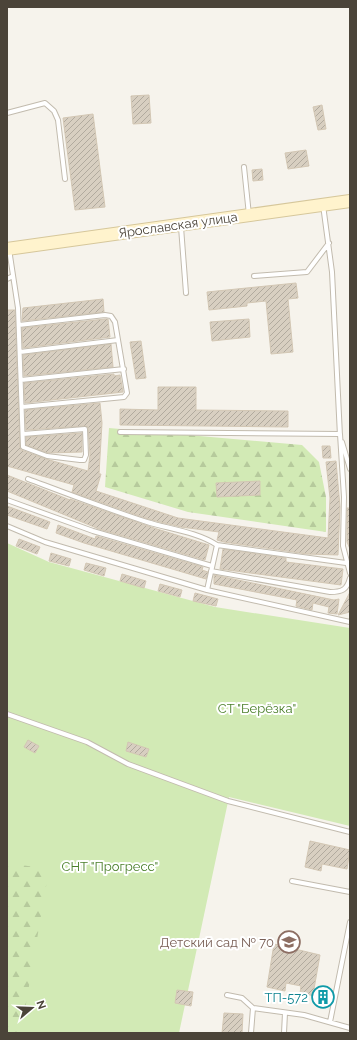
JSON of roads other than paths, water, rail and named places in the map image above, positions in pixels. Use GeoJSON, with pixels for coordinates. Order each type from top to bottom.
{"type":"FeatureCollection","features":[{"type":"Feature","properties":{"kind":"main road","name":"Ярославская улица"},"geometry":{"type":"LineString","coordinates":[[8,249],[181,224],[350,202]]}},
{"type":"Feature","properties":{"kind":"lane"},"geometry":{"type":"LineString","coordinates":[[7,113],[45,103],[54,111],[58,120],[64,179]]}},
{"type":"Feature","properties":{"kind":"lane"},"geometry":{"type":"LineString","coordinates":[[244,167],[249,215]]}},
{"type":"Feature","properties":{"kind":"lane"},"geometry":{"type":"LineString","coordinates":[[323,205],[329,243],[336,332],[344,497],[343,546],[346,563],[350,573]]}},
{"type":"Feature","properties":{"kind":"lane"},"geometry":{"type":"LineString","coordinates":[[181,224],[186,293]]}},
{"type":"Feature","properties":{"kind":"lane"},"geometry":{"type":"LineString","coordinates":[[254,276],[307,272],[329,243]]}},
{"type":"Feature","properties":{"kind":"lane"},"geometry":{"type":"LineString","coordinates":[[8,249],[19,325],[23,448],[47,456],[80,460],[84,460],[86,455],[85,429],[23,434]]}},
{"type":"Feature","properties":{"kind":"lane"},"geometry":{"type":"LineString","coordinates":[[7,279],[13,276]]}},
{"type":"Feature","properties":{"kind":"lane"},"geometry":{"type":"LineString","coordinates":[[19,325],[105,315],[111,316],[115,322],[127,393],[124,397],[22,407]]}},
{"type":"Feature","properties":{"kind":"lane"},"geometry":{"type":"LineString","coordinates":[[20,352],[118,340]]}},
{"type":"Feature","properties":{"kind":"lane"},"geometry":{"type":"LineString","coordinates":[[21,380],[124,369]]}},
{"type":"Feature","properties":{"kind":"lane"},"geometry":{"type":"LineString","coordinates":[[120,432],[340,434]]}},
{"type":"Feature","properties":{"kind":"lane"},"geometry":{"type":"LineString","coordinates":[[340,434],[350,469]]}},
{"type":"Feature","properties":{"kind":"lane"},"geometry":{"type":"LineString","coordinates":[[28,479],[98,506],[172,530],[206,537],[217,545],[346,563]]}},
{"type":"Feature","properties":{"kind":"lane"},"geometry":{"type":"LineString","coordinates":[[7,500],[93,531],[211,569],[330,592],[342,592],[348,587],[350,578]]}},
{"type":"Feature","properties":{"kind":"lane"},"geometry":{"type":"LineString","coordinates":[[7,526],[45,542],[207,590],[350,622]]}},
{"type":"Feature","properties":{"kind":"lane"},"geometry":{"type":"LineString","coordinates":[[207,590],[217,545]]}},
{"type":"Feature","properties":{"kind":"lane"},"geometry":{"type":"LineString","coordinates":[[7,714],[87,742],[128,764],[228,801],[350,832]]}},
{"type":"Feature","properties":{"kind":"lane"},"geometry":{"type":"LineString","coordinates":[[292,881],[350,892]]}},
{"type":"Feature","properties":{"kind":"lane"},"geometry":{"type":"LineString","coordinates":[[330,1022],[350,922]]}},
{"type":"Feature","properties":{"kind":"lane"},"geometry":{"type":"LineString","coordinates":[[227,995],[242,998],[253,1008],[304,1015],[350,1028]]}},
{"type":"Feature","properties":{"kind":"lane"},"geometry":{"type":"LineString","coordinates":[[251,1033],[253,1008]]}},
{"type":"Feature","properties":{"kind":"lane"},"geometry":{"type":"LineString","coordinates":[[284,1033],[286,1013]]}},
{"type":"Feature","properties":{"kind":"place","name":"Детский сад № 70"},"geometry":{"type":"Point","coordinates":[289,942]}},
{"type":"Feature","properties":{"kind":"place","name":"ТП-572"},"geometry":{"type":"Point","coordinates":[323,997]}},
{"type":"Feature","properties":{"kind":"park label","name":"СТ \"Берёзка\""},"geometry":{"type":"Point","coordinates":[257,708]}},
{"type":"Feature","properties":{"kind":"park label","name":"СНТ \"Прогресс\""},"geometry":{"type":"Point","coordinates":[110,866]}}]}
